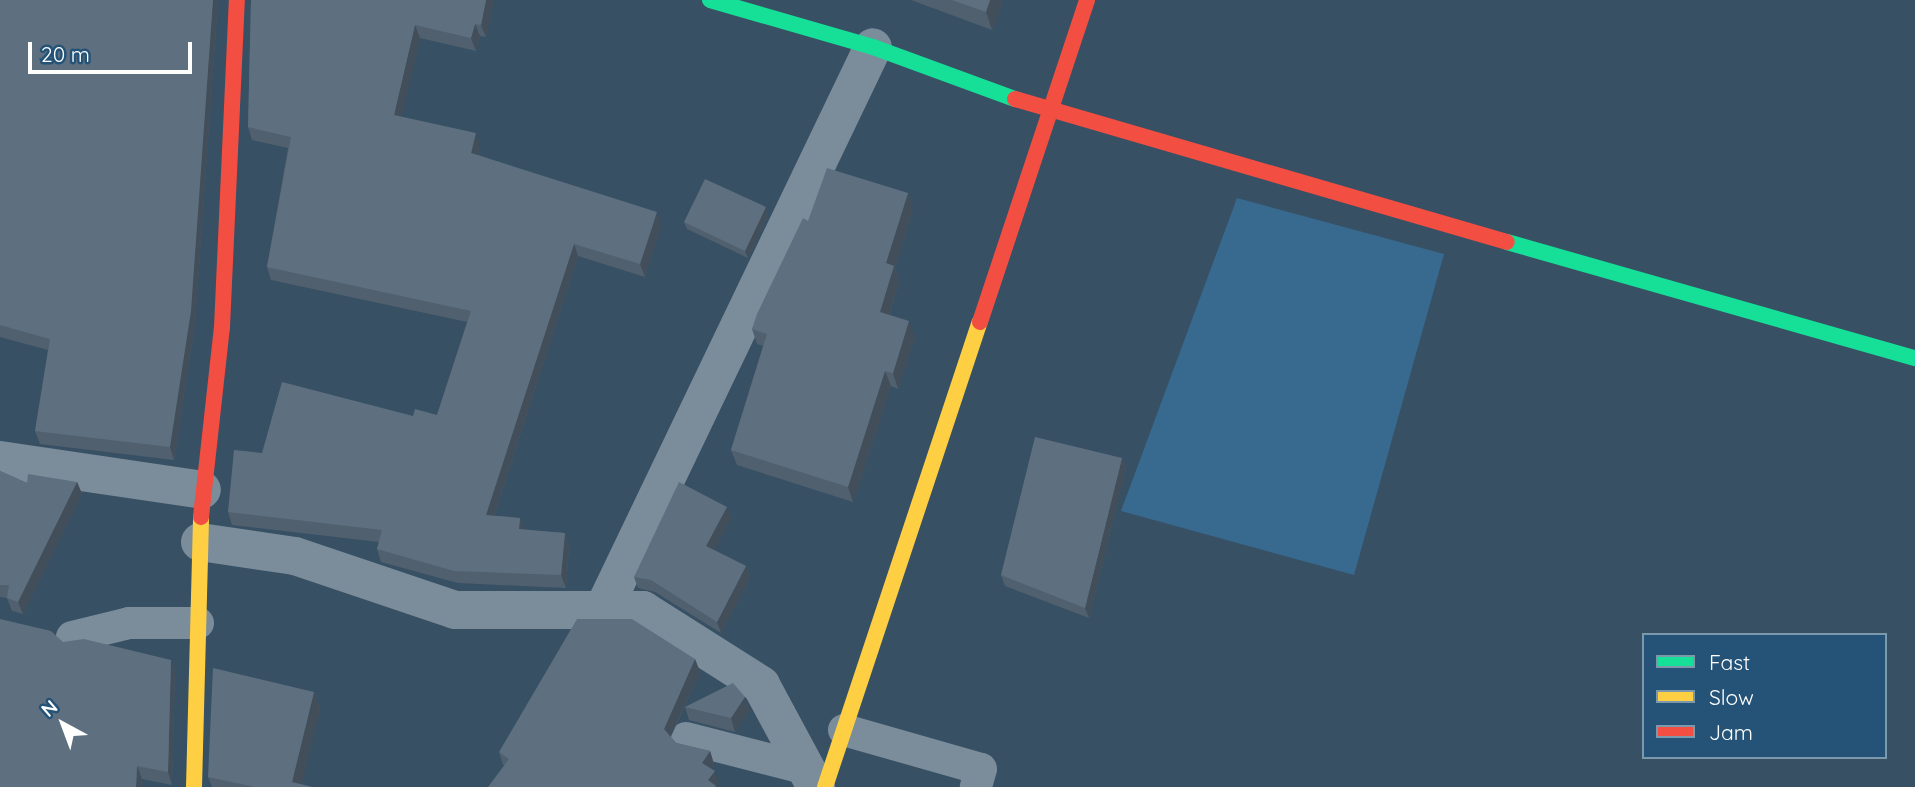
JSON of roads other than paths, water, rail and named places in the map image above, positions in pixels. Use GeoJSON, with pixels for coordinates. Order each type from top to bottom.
{"type":"FeatureCollection","features":[{"type":"Feature","properties":{"kind":"street"},"geometry":{"type":"LineString","coordinates":[[194,787],[202,490],[222,327],[237,0]]}},
{"type":"Feature","properties":{"kind":"street"},"geometry":{"type":"LineString","coordinates":[[710,0],[873,47],[1051,112],[1915,358]]}},
{"type":"Feature","properties":{"kind":"street"},"geometry":{"type":"LineString","coordinates":[[816,781],[844,730],[1087,0]]}},
{"type":"Feature","properties":{"kind":"street"},"geometry":{"type":"LineString","coordinates":[[603,610],[873,47]]}},
{"type":"Feature","properties":{"kind":"street"},"geometry":{"type":"LineString","coordinates":[[0,460],[202,490]]}},
{"type":"Feature","properties":{"kind":"street"},"geometry":{"type":"LineString","coordinates":[[200,542],[295,556],[455,610],[643,611],[761,685],[816,781]]}},
{"type":"Feature","properties":{"kind":"lane"},"geometry":{"type":"LineString","coordinates":[[72,637],[129,623],[198,623]]}},
{"type":"Feature","properties":{"kind":"lane"},"geometry":{"type":"LineString","coordinates":[[844,730],[981,769],[976,787]]}},
{"type":"Feature","properties":{"kind":"lane"},"geometry":{"type":"LineString","coordinates":[[686,738],[816,781]]}}]}
